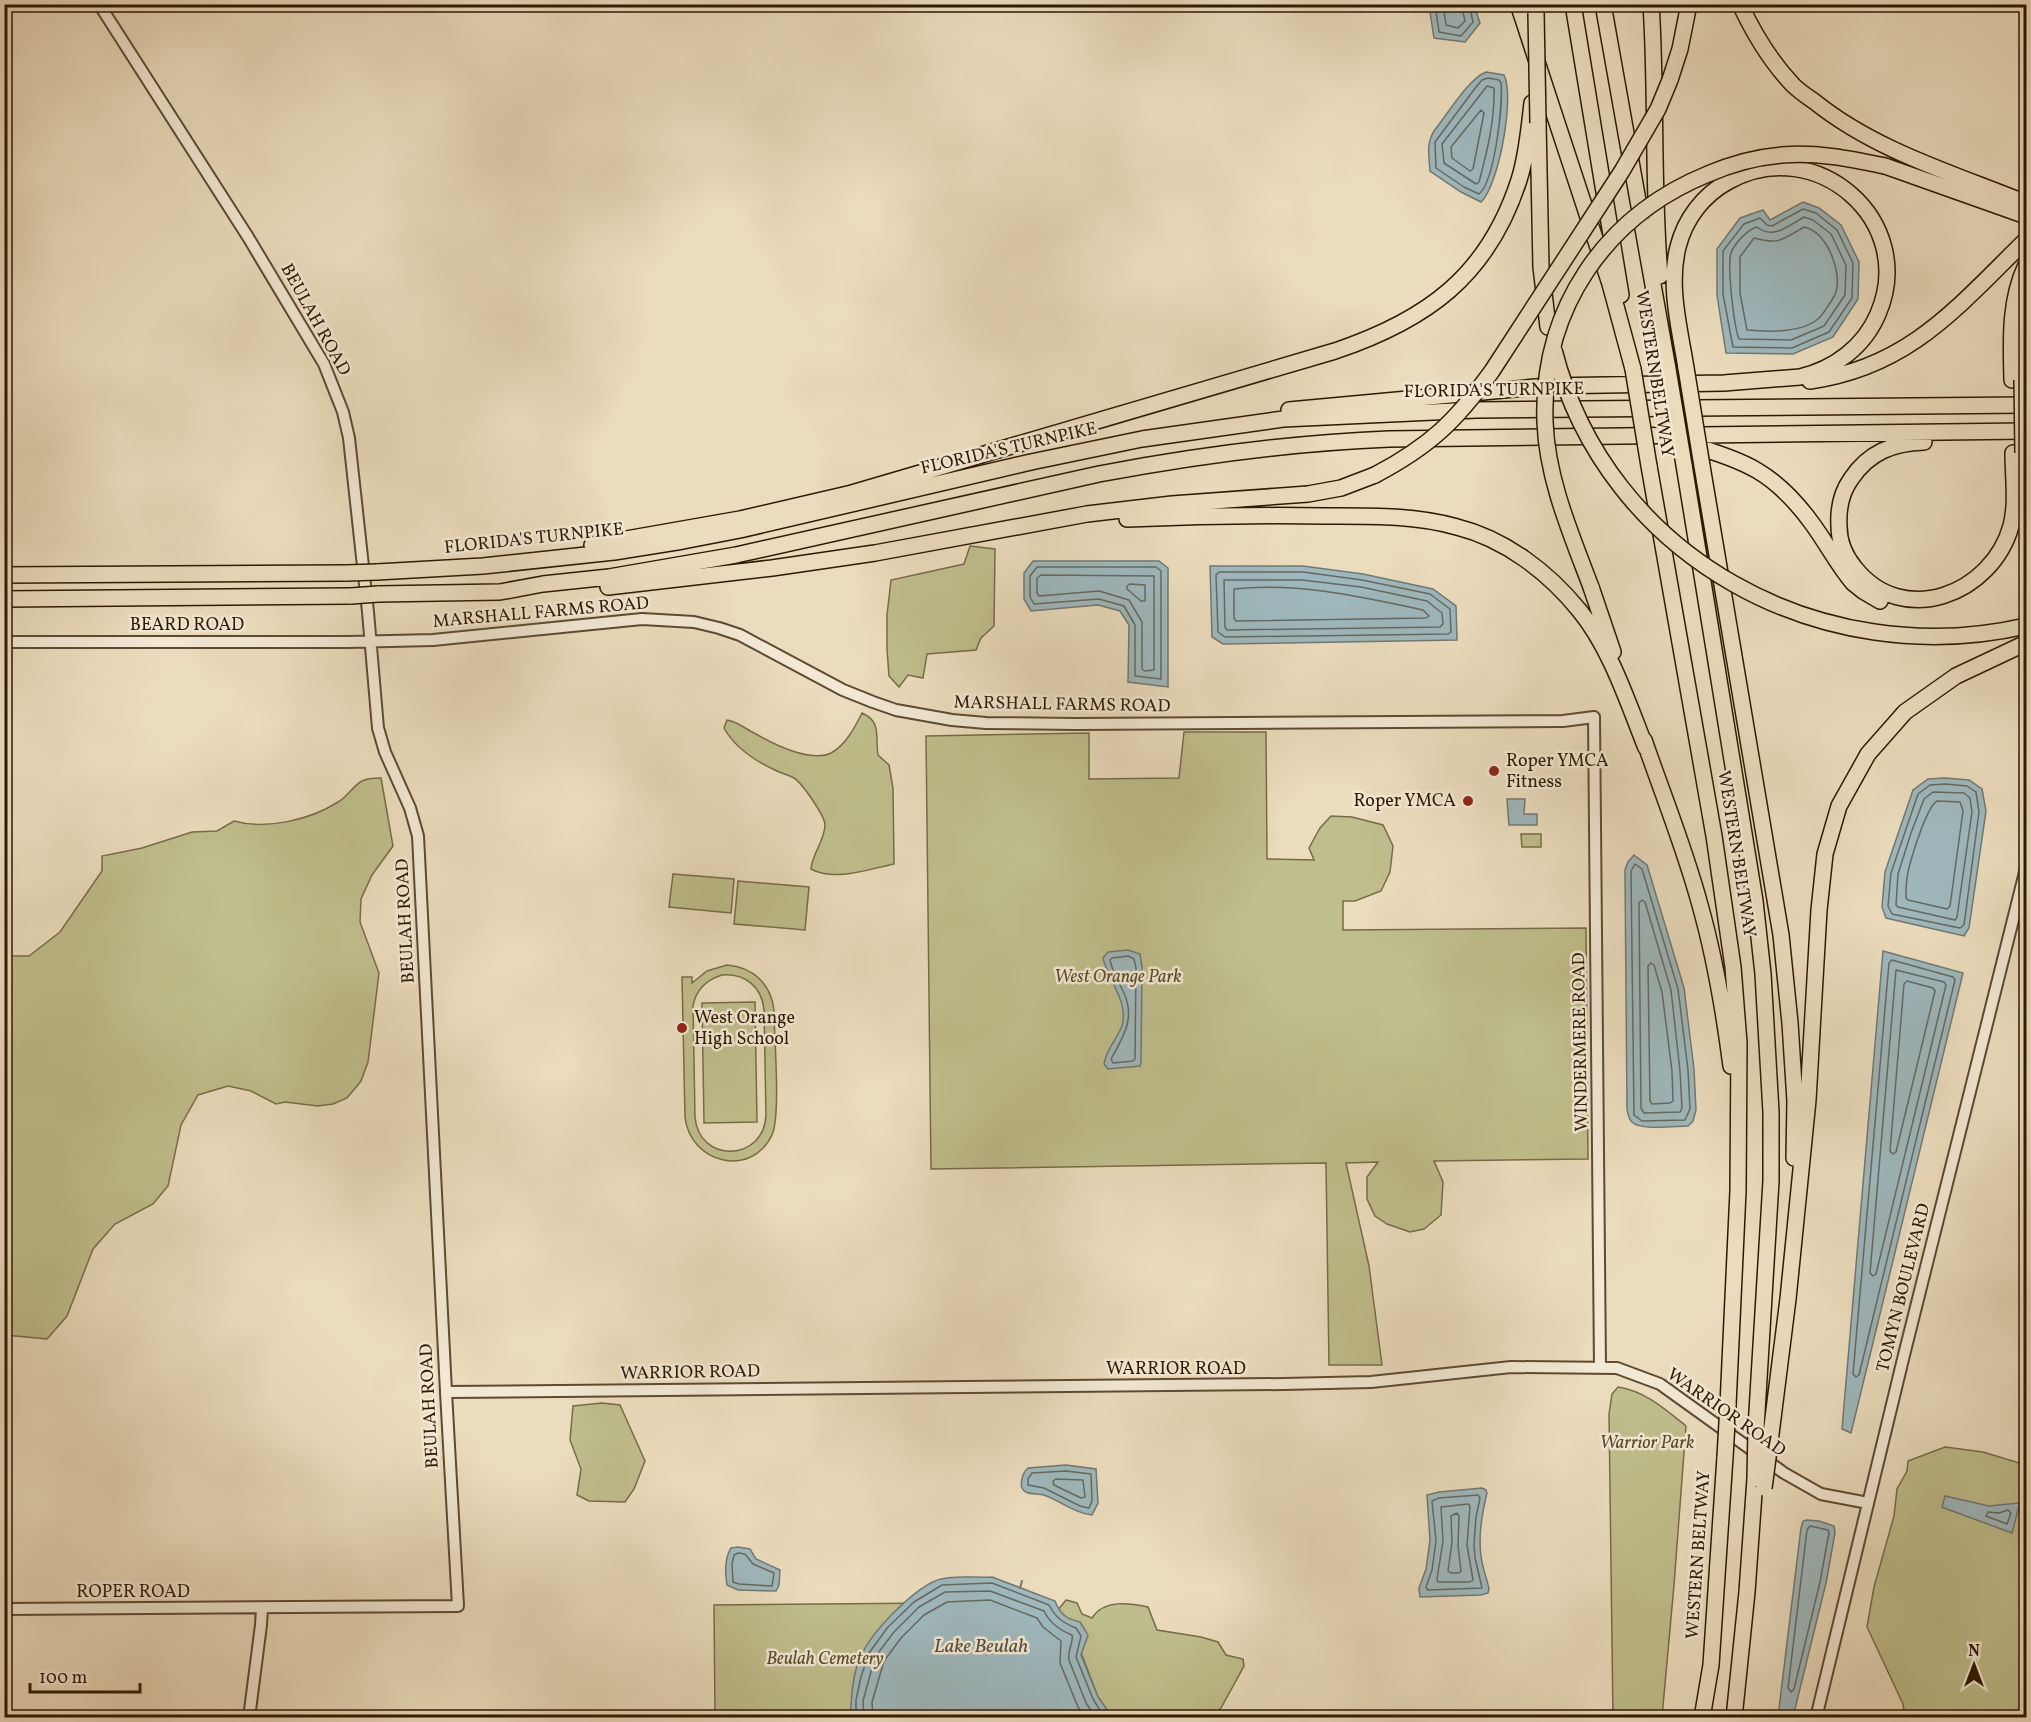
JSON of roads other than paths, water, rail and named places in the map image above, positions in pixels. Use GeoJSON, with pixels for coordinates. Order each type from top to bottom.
{"type":"FeatureCollection","features":[{"type":"Feature","properties":{"kind":"highway"},"geometry":{"type":"LineString","coordinates":[[1518,4],[1593,230],[1633,369]]}},
{"type":"Feature","properties":{"kind":"highway","name":"WESTERN BELTWAY"},"geometry":{"type":"LineString","coordinates":[[1573,4],[1649,466],[1724,897],[1739,1043],[1738,1191],[1728,1405],[1711,1665],[1702,1718]]}},
{"type":"Feature","properties":{"kind":"highway","name":"WESTERN BELTWAY"},"geometry":{"type":"LineString","coordinates":[[1603,4],[1684,465],[1755,901],[1763,974],[1771,1112],[1771,1181],[1756,1428],[1759,1484],[1735,1712]]}},
{"type":"Feature","properties":{"kind":"highway"},"geometry":{"type":"LineString","coordinates":[[1651,4],[1655,59],[1656,227],[1668,369]]}},
{"type":"Feature","properties":{"kind":"highway"},"geometry":{"type":"LineString","coordinates":[[4,598],[551,593],[772,568],[875,553],[1087,514],[1161,505],[1308,494],[1341,488],[1375,475],[1425,446],[1472,399],[1623,171],[1658,109],[1680,49],[1689,4]]}},
{"type":"Feature","properties":{"kind":"highway"},"geometry":{"type":"LineString","coordinates":[[1740,4],[1768,56],[1794,86],[1830,114],[1873,139],[1921,162],[2026,203]]}},
{"type":"Feature","properties":{"kind":"highway"},"geometry":{"type":"LineString","coordinates":[[483,566],[559,550],[740,519],[852,493],[1371,339],[1394,328],[1442,298],[1476,263],[1497,230],[1519,179],[1526,150],[1532,102],[1536,9]]}},
{"type":"Feature","properties":{"kind":"highway"},"geometry":{"type":"LineString","coordinates":[[1536,9],[1541,267],[1548,327],[1560,375],[1576,414],[1612,474],[1653,524],[1686,553],[1728,581],[1767,601],[1809,618],[1851,629],[1929,638],[1974,635],[2026,626]]}},
{"type":"Feature","properties":{"kind":"highway"},"geometry":{"type":"LineString","coordinates":[[1739,1126],[1723,1005],[1713,955],[1687,862],[1558,497],[1551,471],[1545,422],[1547,374],[1559,324],[1583,275],[1599,251],[1635,215],[1680,185],[1729,165],[1781,154],[1830,154],[1885,166],[2026,216]]}},
{"type":"Feature","properties":{"kind":"highway"},"geometry":{"type":"LineString","coordinates":[[1724,383],[1785,379],[1812,374],[1830,366],[1851,351],[1872,326],[1882,304],[1886,285],[1886,259],[1883,246],[1875,225],[1860,203],[1832,180],[1796,168],[1779,166],[1754,170],[1721,185],[1702,201],[1693,213],[1682,233],[1674,268],[1677,309],[1686,368],[1781,935],[1795,1101],[1788,1299]]}},
{"type":"Feature","properties":{"kind":"highway"},"geometry":{"type":"LineString","coordinates":[[1142,439],[1237,417],[1285,410],[1548,386],[1805,382],[1851,373],[1879,362],[1919,340],[1950,314],[2026,240]]}},
{"type":"Feature","properties":{"kind":"highway"},"geometry":{"type":"LineString","coordinates":[[2017,380],[2011,336],[2013,311],[2026,265]]}},
{"type":"Feature","properties":{"kind":"highway"},"geometry":{"type":"LineString","coordinates":[[1658,436],[1724,454],[1768,476],[1788,493],[1853,583],[1878,601],[1907,608],[1940,607],[1959,601],[1976,591],[2001,567],[2014,547],[2021,522],[2023,503],[2018,453],[2017,380],[2022,314],[2026,293]]}},
{"type":"Feature","properties":{"kind":"highway","name":"FLORIDA'S TURNPIKE"},"geometry":{"type":"LineString","coordinates":[[4,575],[377,572],[483,566],[614,552],[740,530],[1031,462],[1142,439],[1283,419],[1419,411],[2026,405]]}},
{"type":"Feature","properties":{"kind":"highway"},"geometry":{"type":"LineString","coordinates":[[2018,453],[2013,513],[2005,543],[1995,560],[1972,582],[1957,591],[1939,597],[1908,598],[1891,595],[1877,589],[1850,563],[1841,540],[1838,512],[1849,482],[1858,469],[1873,455],[1904,443],[1965,440],[2026,432]]}},
{"type":"Feature","properties":{"kind":"highway"},"geometry":{"type":"LineString","coordinates":[[500,592],[724,558],[1099,474],[1222,454],[1359,440],[2026,432]]}},
{"type":"Feature","properties":{"kind":"highway"},"geometry":{"type":"LineString","coordinates":[[978,533],[1088,520],[1279,515],[1412,519],[1458,527],[1525,559],[1555,582],[1581,612],[1604,650],[1646,748]]}},
{"type":"Feature","properties":{"kind":"highway"},"geometry":{"type":"LineString","coordinates":[[1759,1484],[1769,1450],[1809,1100],[1824,854],[1839,806],[1868,754],[1905,712],[1956,676],[2026,643]]}},
{"type":"Feature","properties":{"kind":"street","name":"BEULAH ROAD"},"geometry":{"type":"LineString","coordinates":[[99,4],[242,227],[328,372],[343,412],[349,438],[378,728],[385,752],[410,808],[418,836],[458,1606],[262,1608]]}},
{"type":"Feature","properties":{"kind":"street","name":"MARSHALL FARMS ROAD"},"geometry":{"type":"LineString","coordinates":[[370,640],[433,640],[642,620],[694,622],[740,635],[843,690],[896,710],[986,723],[1563,721],[1594,717]]}},
{"type":"Feature","properties":{"kind":"street","name":"BEARD ROAD"},"geometry":{"type":"LineString","coordinates":[[4,642],[348,642],[370,640]]}},
{"type":"Feature","properties":{"kind":"street","name":"WINDERMERE ROAD"},"geometry":{"type":"LineString","coordinates":[[1594,717],[1600,1367]]}},
{"type":"Feature","properties":{"kind":"street","name":"TOMYN BOULEVARD"},"geometry":{"type":"LineString","coordinates":[[1816,1718],[2026,868]]}},
{"type":"Feature","properties":{"kind":"street","name":"WARRIOR ROAD"},"geometry":{"type":"LineString","coordinates":[[446,1392],[1284,1384],[1371,1382],[1511,1367],[1617,1368],[1660,1384],[1784,1473],[1821,1494],[1868,1503]]}},
{"type":"Feature","properties":{"kind":"street","name":"ROPER ROAD"},"geometry":{"type":"LineString","coordinates":[[4,1609],[262,1608]]}},
{"type":"Feature","properties":{"kind":"street"},"geometry":{"type":"LineString","coordinates":[[249,1718],[262,1608]]}},
{"type":"Feature","properties":{"kind":"water"},"geometry":{"type":"Polygon","coordinates":[[[1429,5],[1474,5],[1480,23],[1465,42],[1434,38],[1429,5]]]}},
{"type":"Feature","properties":{"kind":"water"},"geometry":{"type":"Polygon","coordinates":[[[1486,72],[1504,75],[1508,101],[1499,160],[1488,193],[1481,202],[1461,192],[1430,171],[1429,150],[1434,131],[1451,107],[1472,82],[1486,72]]]}},
{"type":"Feature","properties":{"kind":"water"},"geometry":{"type":"Polygon","coordinates":[[[1803,202],[1819,208],[1841,225],[1859,262],[1858,299],[1833,337],[1793,354],[1726,353],[1717,295],[1717,249],[1740,218],[1763,210],[1770,220],[1803,202]]]}},
{"type":"Feature","properties":{"kind":"water"},"geometry":{"type":"Polygon","coordinates":[[[1033,561],[1159,561],[1168,568],[1168,687],[1128,682],[1129,625],[1120,611],[1098,605],[1031,611],[1024,599],[1024,573],[1033,561]]]}},
{"type":"Feature","properties":{"kind":"water"},"geometry":{"type":"Polygon","coordinates":[[[1210,566],[1303,566],[1363,574],[1433,589],[1456,606],[1457,640],[1223,644],[1212,637],[1210,566]]]}},
{"type":"Feature","properties":{"kind":"water"},"geometry":{"type":"Polygon","coordinates":[[[1928,779],[1969,780],[1982,789],[1986,811],[1969,928],[1964,936],[1886,918],[1882,907],[1885,872],[1913,790],[1928,779]]]}},
{"type":"Feature","properties":{"kind":"water"},"geometry":{"type":"Polygon","coordinates":[[[1507,799],[1525,799],[1524,814],[1537,814],[1537,825],[1509,825],[1507,799]]]}},
{"type":"Feature","properties":{"kind":"water"},"geometry":{"type":"Polygon","coordinates":[[[1634,855],[1647,865],[1684,988],[1694,1069],[1696,1110],[1693,1121],[1688,1126],[1636,1125],[1630,1119],[1627,1109],[1625,870],[1634,855]]]}},
{"type":"Feature","properties":{"kind":"water"},"geometry":{"type":"Polygon","coordinates":[[[1128,950],[1140,954],[1142,967],[1141,1062],[1140,1066],[1108,1069],[1104,1064],[1105,1059],[1122,1026],[1123,1008],[1103,958],[1108,952],[1128,950]]]}},
{"type":"Feature","properties":{"kind":"water"},"geometry":{"type":"Polygon","coordinates":[[[1883,951],[1963,973],[1851,1433],[1842,1429],[1883,951]]]}},
{"type":"Feature","properties":{"kind":"water"},"geometry":{"type":"Polygon","coordinates":[[[1066,1465],[1096,1469],[1098,1503],[1092,1515],[1079,1512],[1044,1495],[1023,1490],[1021,1484],[1028,1468],[1066,1465]]]}},
{"type":"Feature","properties":{"kind":"water"},"geometry":{"type":"Polygon","coordinates":[[[1482,1488],[1487,1493],[1481,1524],[1480,1548],[1488,1593],[1420,1597],[1419,1588],[1426,1569],[1430,1540],[1427,1495],[1482,1488]]]}},
{"type":"Feature","properties":{"kind":"water"},"geometry":{"type":"Polygon","coordinates":[[[1945,1496],[1989,1506],[2019,1503],[2012,1533],[1942,1507],[1945,1496]]]}},
{"type":"Feature","properties":{"kind":"water"},"geometry":{"type":"Polygon","coordinates":[[[1803,1521],[1834,1526],[1835,1533],[1826,1583],[1793,1717],[1778,1717],[1801,1528],[1803,1521]]]}},
{"type":"Feature","properties":{"kind":"water"},"geometry":{"type":"Polygon","coordinates":[[[731,1548],[750,1549],[756,1559],[780,1570],[779,1585],[776,1591],[738,1590],[727,1585],[727,1557],[731,1548]]]}},
{"type":"Feature","properties":{"kind":"water","name":"Lake Beulah"},"geometry":{"type":"Polygon","coordinates":[[[992,1577],[1055,1601],[1064,1615],[1080,1622],[1088,1635],[1081,1655],[1098,1697],[1112,1717],[850,1717],[853,1683],[860,1658],[878,1630],[898,1608],[931,1583],[941,1579],[992,1577]]]}},
{"type":"Feature","properties":{"kind":"waterway"},"geometry":{"type":"LineString","coordinates":[[1020,1588],[1022,1581]]}},
{"type":"Feature","properties":{"kind":"place","name":"Roper YMCA Fitness"},"geometry":{"type":"Point","coordinates":[1494,771]}},
{"type":"Feature","properties":{"kind":"place","name":"Roper YMCA"},"geometry":{"type":"Point","coordinates":[1468,801]}},
{"type":"Feature","properties":{"kind":"place","name":"West Orange High School"},"geometry":{"type":"Point","coordinates":[682,1028]}},
{"type":"Feature","properties":{"kind":"park label","name":"West Orange Park"},"geometry":{"type":"Point","coordinates":[1118,977]}},
{"type":"Feature","properties":{"kind":"park label","name":"Warrior Park"},"geometry":{"type":"Point","coordinates":[1647,1443]}},
{"type":"Feature","properties":{"kind":"park label","name":"Beulah Cemetery"},"geometry":{"type":"Point","coordinates":[825,1659]}}]}
